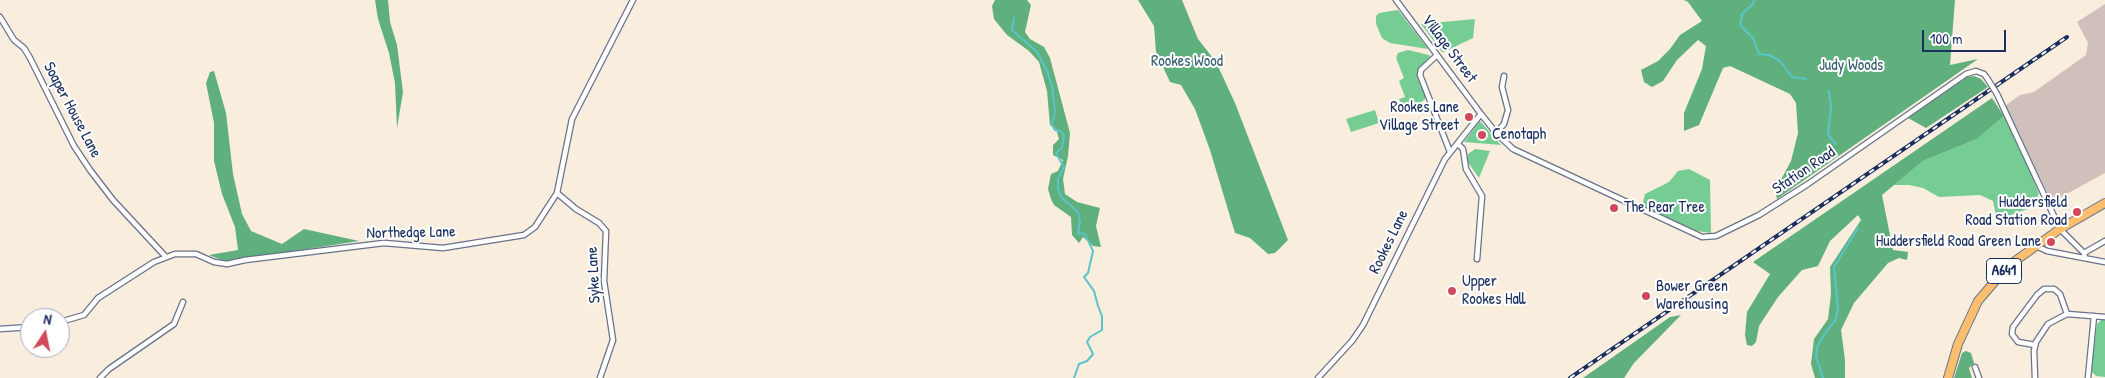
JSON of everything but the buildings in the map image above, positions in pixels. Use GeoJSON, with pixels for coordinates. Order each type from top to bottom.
{"type":"FeatureCollection","features":[{"type":"Feature","properties":{"kind":"main road","name":"A641"},"geometry":{"type":"LineString","coordinates":[[1948,378],[1958,344],[1978,301],[2008,266],[2035,245],[2105,203]]}},
{"type":"Feature","properties":{"kind":"street","name":"Northedge Lane"},"geometry":{"type":"LineString","coordinates":[[70,319],[84,315],[98,298],[166,256],[186,252],[214,262],[227,264],[245,260],[384,243],[443,248],[524,235],[535,227],[557,193],[572,119],[633,0]]}},
{"type":"Feature","properties":{"kind":"street","name":"Village Street"},"geometry":{"type":"LineString","coordinates":[[1396,0],[1481,114]]}},
{"type":"Feature","properties":{"kind":"street","name":"Soaper House Lane"},"geometry":{"type":"LineString","coordinates":[[0,17],[14,40],[24,48],[30,58],[74,146],[90,170],[113,200],[166,256]]}},
{"type":"Feature","properties":{"kind":"street"},"geometry":{"type":"LineString","coordinates":[[1437,55],[1421,70],[1420,75],[1450,152]]}},
{"type":"Feature","properties":{"kind":"street","name":"Station Road"},"geometry":{"type":"LineString","coordinates":[[1481,114],[1496,133],[1513,149],[1702,237],[1716,236],[1759,215],[1808,184],[1966,74],[1976,71],[1987,78],[1998,94],[2060,229],[2085,256]]}},
{"type":"Feature","properties":{"kind":"street"},"geometry":{"type":"LineString","coordinates":[[1496,133],[1504,124],[1508,110],[1502,87],[1504,76]]}},
{"type":"Feature","properties":{"kind":"street","name":"Rookes Lane"},"geometry":{"type":"LineString","coordinates":[[1318,378],[1352,341],[1363,325],[1413,222],[1450,152],[1481,114]]}},
{"type":"Feature","properties":{"kind":"street"},"geometry":{"type":"LineString","coordinates":[[1458,144],[1463,149],[1466,170],[1482,196],[1477,258]]}},
{"type":"Feature","properties":{"kind":"street","name":"Syke Lane"},"geometry":{"type":"LineString","coordinates":[[557,193],[576,209],[599,223],[606,231],[604,281],[613,340],[600,378]]}},
{"type":"Feature","properties":{"kind":"street"},"geometry":{"type":"LineString","coordinates":[[2085,256],[2105,240]]}},
{"type":"Feature","properties":{"kind":"street"},"geometry":{"type":"LineString","coordinates":[[2035,245],[2047,251],[2085,256],[2105,262]]}},
{"type":"Feature","properties":{"kind":"street"},"geometry":{"type":"LineString","coordinates":[[2035,345],[2018,342],[2012,334],[2013,326],[2044,289],[2054,289],[2060,294],[2066,314]]}},
{"type":"Feature","properties":{"kind":"street"},"geometry":{"type":"LineString","coordinates":[[100,378],[109,369],[174,324],[183,302]]}},
{"type":"Feature","properties":{"kind":"street"},"geometry":{"type":"LineString","coordinates":[[2035,378],[2035,345],[2048,324],[2066,314],[2105,316]]}},
{"type":"Feature","properties":{"kind":"street"},"geometry":{"type":"LineString","coordinates":[[2088,378],[2094,316]]}},
{"type":"Feature","properties":{"kind":"street"},"geometry":{"type":"LineString","coordinates":[[0,329],[20,327]]}},
{"type":"Feature","properties":{"kind":"street"},"geometry":{"type":"LineString","coordinates":[[1975,367],[1979,378]]}},
{"type":"Feature","properties":{"kind":"shaded area"},"geometry":{"type":"Polygon","coordinates":[[[2105,4],[2105,173],[2052,202],[2005,106],[2020,95],[2034,92],[2086,55],[2088,43],[2077,22],[2105,4]]]}},
{"type":"Feature","properties":{"kind":"green space"},"geometry":{"type":"Polygon","coordinates":[[[375,0],[388,0],[390,22],[397,45],[403,92],[397,128],[395,83],[389,53],[378,19],[375,0]]]}},
{"type":"Feature","properties":{"kind":"green space"},"geometry":{"type":"Polygon","coordinates":[[[995,0],[1027,0],[1031,5],[1025,32],[1030,39],[1044,47],[1050,58],[1070,133],[1063,179],[1065,194],[1077,202],[1100,208],[1096,226],[1101,247],[1093,246],[1083,237],[1079,243],[1072,235],[1071,217],[1054,205],[1051,199],[1048,189],[1051,174],[1058,171],[1063,160],[1053,155],[1053,145],[1059,139],[1056,129],[1050,125],[1047,91],[1039,62],[1029,51],[1007,35],[994,19],[992,6],[995,0]]]}},
{"type":"Feature","properties":{"kind":"green space","name":"Rookes Wood"},"geometry":{"type":"Polygon","coordinates":[[[1138,0],[1182,0],[1198,39],[1216,62],[1235,103],[1288,240],[1275,253],[1268,254],[1250,238],[1235,233],[1210,150],[1195,109],[1181,85],[1170,82],[1156,52],[1154,26],[1138,0]]]}},
{"type":"Feature","properties":{"kind":"green space","name":"Judy Woods"},"geometry":{"type":"Polygon","coordinates":[[[1684,0],[1955,0],[1950,65],[1978,59],[1777,199],[1775,191],[1791,161],[1798,133],[1796,103],[1790,94],[1730,66],[1723,68],[1699,125],[1684,131],[1684,113],[1702,69],[1706,46],[1698,40],[1677,60],[1663,81],[1652,87],[1644,82],[1641,70],[1658,61],[1680,35],[1702,21],[1688,2],[1684,0]]]}},
{"type":"Feature","properties":{"kind":"green space"},"geometry":{"type":"Polygon","coordinates":[[[1397,10],[1428,49],[1390,43],[1382,38],[1376,24],[1376,16],[1379,13],[1397,10]]]}},
{"type":"Feature","properties":{"kind":"green space"},"geometry":{"type":"Polygon","coordinates":[[[1475,19],[1473,38],[1444,52],[1442,52],[1421,24],[1475,19]]]}},
{"type":"Feature","properties":{"kind":"green space"},"geometry":{"type":"Polygon","coordinates":[[[1408,50],[1429,55],[1431,58],[1418,71],[1426,96],[1413,110],[1404,110],[1399,99],[1405,97],[1399,81],[1404,78],[1396,58],[1398,53],[1408,50]]]}},
{"type":"Feature","properties":{"kind":"green space"},"geometry":{"type":"Polygon","coordinates":[[[214,71],[226,113],[233,174],[242,214],[251,231],[282,244],[304,229],[359,241],[231,261],[221,260],[209,255],[238,250],[235,227],[222,194],[214,161],[214,123],[206,83],[210,72],[214,71]]]}},
{"type":"Feature","properties":{"kind":"green space"},"geometry":{"type":"Polygon","coordinates":[[[1974,76],[1981,79],[1988,87],[1926,128],[1908,118],[1967,77],[1974,76]]]}},
{"type":"Feature","properties":{"kind":"green space"},"geometry":{"type":"Polygon","coordinates":[[[1992,98],[2004,116],[1977,139],[1923,161],[1882,195],[1893,250],[1908,252],[1907,260],[1899,258],[1888,263],[1854,303],[1841,330],[1845,378],[1815,378],[1811,364],[1814,339],[1828,319],[1831,294],[1830,267],[1861,220],[1858,215],[1830,241],[1818,266],[1802,270],[1778,297],[1759,326],[1756,342],[1752,346],[1747,345],[1745,335],[1747,312],[1770,274],[1753,262],[1992,98]]]}},
{"type":"Feature","properties":{"kind":"green space"},"geometry":{"type":"Polygon","coordinates":[[[1375,110],[1379,123],[1351,132],[1346,119],[1375,110]]]}},
{"type":"Feature","properties":{"kind":"green space"},"geometry":{"type":"Polygon","coordinates":[[[2004,116],[2027,162],[2039,194],[2030,208],[1997,220],[1993,201],[1980,195],[1939,197],[1923,188],[1909,185],[1894,185],[1923,161],[1977,139],[2004,116]]]}},
{"type":"Feature","properties":{"kind":"green space"},"geometry":{"type":"Polygon","coordinates":[[[1480,121],[1501,145],[1464,142],[1480,121]]]}},
{"type":"Feature","properties":{"kind":"green space"},"geometry":{"type":"Polygon","coordinates":[[[1475,149],[1490,151],[1479,178],[1467,161],[1468,154],[1475,149]]]}},
{"type":"Feature","properties":{"kind":"green space"},"geometry":{"type":"Polygon","coordinates":[[[1689,169],[1710,180],[1711,233],[1697,231],[1642,206],[1645,194],[1669,182],[1678,171],[1689,169]]]}},
{"type":"Feature","properties":{"kind":"green space"},"geometry":{"type":"Polygon","coordinates":[[[1681,315],[1634,363],[1624,378],[1583,378],[1670,317],[1681,315]]]}},
{"type":"Feature","properties":{"kind":"green space"},"geometry":{"type":"Polygon","coordinates":[[[2102,319],[2105,320],[2105,377],[2096,376],[2091,371],[2097,324],[2102,319]]]}},
{"type":"Feature","properties":{"kind":"green space"},"geometry":{"type":"Polygon","coordinates":[[[1966,351],[1971,353],[1974,363],[1969,368],[1972,378],[1954,378],[1962,353],[1966,351]]]}},
{"type":"Feature","properties":{"kind":"waterway"},"geometry":{"type":"LineString","coordinates":[[1754,0],[1753,4],[1742,14],[1740,25],[1753,38],[1759,54],[1769,55],[1780,61],[1792,77],[1806,79]]}},
{"type":"Feature","properties":{"kind":"waterway"},"geometry":{"type":"LineString","coordinates":[[1014,18],[1012,30],[1037,52],[1047,71],[1052,86],[1055,111],[1052,125],[1055,130],[1061,131],[1064,136],[1062,148],[1056,153],[1064,167],[1058,179],[1058,190],[1062,198],[1078,212],[1080,222],[1078,233],[1085,234],[1093,251],[1088,273],[1084,277],[1094,291],[1102,316],[1102,330],[1090,337],[1087,342],[1093,354],[1087,361],[1079,364],[1074,378]]}},
{"type":"Feature","properties":{"kind":"waterway"},"geometry":{"type":"LineString","coordinates":[[1829,91],[1831,107],[1828,135],[1836,144]]}},
{"type":"Feature","properties":{"kind":"waterway"},"geometry":{"type":"LineString","coordinates":[[1823,378],[1816,356],[1817,347],[1835,321],[1838,310],[1834,267],[1858,228]]}},
{"type":"Feature","properties":{"kind":"railway"},"geometry":{"type":"LineString","coordinates":[[1570,378],[2067,37]]}},
{"type":"Feature","properties":{"kind":"place","name":"Rookes Lane Village Street"},"geometry":{"type":"Point","coordinates":[1469,117]}},
{"type":"Feature","properties":{"kind":"place","name":"Cenotaph"},"geometry":{"type":"Point","coordinates":[1482,135]}},
{"type":"Feature","properties":{"kind":"place","name":"The Pear Tree"},"geometry":{"type":"Point","coordinates":[1614,208]}},
{"type":"Feature","properties":{"kind":"place","name":"Huddersfield Road Station Road"},"geometry":{"type":"Point","coordinates":[2077,212]}},
{"type":"Feature","properties":{"kind":"place","name":"Huddersfield Road Green Lane"},"geometry":{"type":"Point","coordinates":[2051,242]}},
{"type":"Feature","properties":{"kind":"place","name":"Upper Rookes Hall"},"geometry":{"type":"Point","coordinates":[1452,291]}},
{"type":"Feature","properties":{"kind":"place","name":"Bower Green Warehousing"},"geometry":{"type":"Point","coordinates":[1646,296]}}]}
